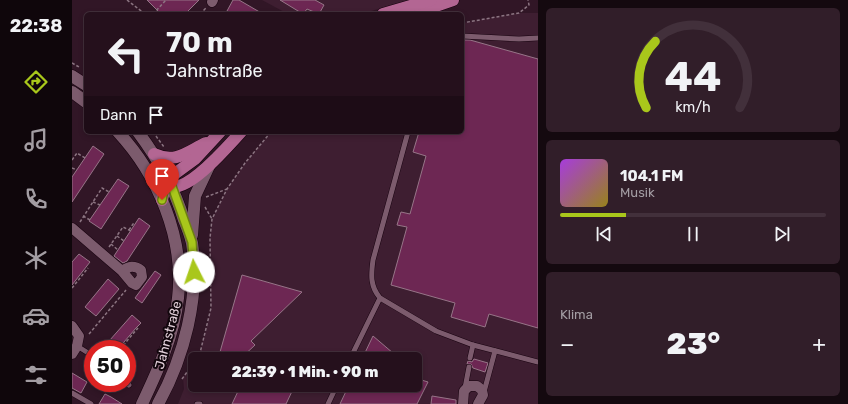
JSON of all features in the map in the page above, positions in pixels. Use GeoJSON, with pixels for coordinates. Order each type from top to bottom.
{"type":"FeatureCollection","features":[{"type":"Feature","properties":{"kind":"main road"},"geometry":{"type":"LineString","coordinates":[[390,12],[431,0]]}},
{"type":"Feature","properties":{"kind":"main road"},"geometry":{"type":"LineString","coordinates":[[417,12],[453,0]]}},
{"type":"Feature","properties":{"kind":"main road"},"geometry":{"type":"LineString","coordinates":[[72,76],[84,84]]}},
{"type":"Feature","properties":{"kind":"main road"},"geometry":{"type":"LineString","coordinates":[[72,92],[84,101]]}},
{"type":"Feature","properties":{"kind":"main road","name":"Jahnstraße"},"geometry":{"type":"LineString","coordinates":[[120,134],[152,177],[162,200],[175,243],[178,265],[179,298],[168,343],[144,399]]}},
{"type":"Feature","properties":{"kind":"main road","name":"Jahnstraße"},"geometry":{"type":"LineString","coordinates":[[139,134],[154,154],[169,184],[192,242],[194,281],[189,317],[181,350],[162,403]]}},
{"type":"Feature","properties":{"kind":"main road"},"geometry":{"type":"LineString","coordinates":[[152,177],[169,184],[187,183],[209,166],[239,134]]}},
{"type":"Feature","properties":{"kind":"main road"},"geometry":{"type":"LineString","coordinates":[[169,184],[195,159],[215,136]]}},
{"type":"Feature","properties":{"kind":"main road"},"geometry":{"type":"LineString","coordinates":[[154,154],[165,159],[174,159],[215,136]]}},
{"type":"Feature","properties":{"kind":"main road"},"geometry":{"type":"LineString","coordinates":[[192,242],[195,196],[209,166]]}},
{"type":"Feature","properties":{"kind":"main road","name":"Jahnstraße"},"geometry":{"type":"LineString","coordinates":[[162,200],[169,184]]}},
{"type":"Feature","properties":{"kind":"main road"},"geometry":{"type":"LineString","coordinates":[[144,399],[162,403]]}},
{"type":"Feature","properties":{"kind":"street"},"geometry":{"type":"LineString","coordinates":[[73,229],[122,271],[132,283],[136,285],[142,277],[141,270],[136,266],[128,267],[122,271]]}},
{"type":"Feature","properties":{"kind":"street"},"geometry":{"type":"LineString","coordinates":[[72,326],[79,336],[74,350]]}},
{"type":"Feature","properties":{"kind":"street"},"geometry":{"type":"LineString","coordinates":[[463,404],[464,391],[469,386],[477,386],[482,390],[480,400]]}},
{"type":"Feature","properties":{"kind":"lane"},"geometry":{"type":"LineString","coordinates":[[464,36],[519,39],[538,38]]}},
{"type":"Feature","properties":{"kind":"lane"},"geometry":{"type":"LineString","coordinates":[[407,134],[372,267],[371,275],[373,290],[380,298],[436,331],[473,345],[538,362]]}},
{"type":"Feature","properties":{"kind":"lane"},"geometry":{"type":"LineString","coordinates":[[353,352],[380,298]]}},
{"type":"Feature","properties":{"kind":"lane"},"geometry":{"type":"LineString","coordinates":[[470,358],[473,345]]}},
{"type":"Feature","properties":{"kind":"lane"},"geometry":{"type":"LineString","coordinates":[[74,350],[84,353]]}},
{"type":"Feature","properties":{"kind":"lane"},"geometry":{"type":"LineString","coordinates":[[480,400],[495,350]]}},
{"type":"Feature","properties":{"kind":"lane"},"geometry":{"type":"LineString","coordinates":[[464,391],[469,367]]}},
{"type":"Feature","properties":{"kind":"lane"},"geometry":{"type":"LineString","coordinates":[[328,404],[334,392]]}},
{"type":"Feature","properties":{"kind":"lane"},"geometry":{"type":"LineString","coordinates":[[72,393],[91,404]]}},
{"type":"Feature","properties":{"kind":"path"},"geometry":{"type":"LineString","coordinates":[[127,0],[142,12]]}},
{"type":"Feature","properties":{"kind":"path"},"geometry":{"type":"LineString","coordinates":[[155,12],[166,0]]}},
{"type":"Feature","properties":{"kind":"path"},"geometry":{"type":"LineString","coordinates":[[464,23],[519,13],[529,5],[528,0]]}},
{"type":"Feature","properties":{"kind":"path"},"geometry":{"type":"LineString","coordinates":[[200,352],[211,308],[210,238],[212,219],[227,190],[245,163],[269,134]]}},
{"type":"Feature","properties":{"kind":"path"},"geometry":{"type":"LineString","coordinates":[[72,160],[77,153],[85,158]]}},
{"type":"Feature","properties":{"kind":"path"},"geometry":{"type":"LineString","coordinates":[[72,168],[77,170]]}},
{"type":"Feature","properties":{"kind":"path"},"geometry":{"type":"LineString","coordinates":[[73,229],[102,188],[109,192]]}},
{"type":"Feature","properties":{"kind":"path"},"geometry":{"type":"LineString","coordinates":[[200,199],[227,190]]}},
{"type":"Feature","properties":{"kind":"path"},"geometry":{"type":"LineString","coordinates":[[93,202],[100,205]]}},
{"type":"Feature","properties":{"kind":"path"},"geometry":{"type":"LineString","coordinates":[[83,216],[90,220]]}},
{"type":"Feature","properties":{"kind":"path"},"geometry":{"type":"LineString","coordinates":[[104,255],[123,227],[130,230],[133,224],[135,224]]}},
{"type":"Feature","properties":{"kind":"path"},"geometry":{"type":"LineString","coordinates":[[117,236],[124,241]]}},
{"type":"Feature","properties":{"kind":"path"},"geometry":{"type":"LineString","coordinates":[[111,244],[118,250]]}},
{"type":"Feature","properties":{"kind":"path"},"geometry":{"type":"LineString","coordinates":[[72,288],[88,268]]}},
{"type":"Feature","properties":{"kind":"path"},"geometry":{"type":"LineString","coordinates":[[79,336],[90,334],[132,283]]}},
{"type":"Feature","properties":{"kind":"path"},"geometry":{"type":"LineString","coordinates":[[128,340],[138,328]]}},
{"type":"Feature","properties":{"kind":"path"},"geometry":{"type":"LineString","coordinates":[[178,382],[188,370]]}},
{"type":"Feature","properties":{"kind":"shaded area"},"geometry":{"type":"Polygon","coordinates":[[[262,0],[409,0],[368,12],[284,12],[262,0]]]}},
{"type":"Feature","properties":{"kind":"shaded area"},"geometry":{"type":"Polygon","coordinates":[[[519,13],[538,13],[538,404],[178,404],[184,389],[183,377],[188,370],[188,392],[422,392],[422,352],[200,352],[211,308],[210,238],[212,219],[227,189],[245,163],[269,134],[464,134],[464,23],[519,13]]]}},
{"type":"Feature","properties":{"kind":"building"},"geometry":{"type":"Polygon","coordinates":[[[147,0],[199,0],[187,12],[159,12],[147,0]]]}},
{"type":"Feature","properties":{"kind":"building"},"geometry":{"type":"Polygon","coordinates":[[[233,0],[239,0],[260,12],[229,12],[227,11],[233,0]]]}},
{"type":"Feature","properties":{"kind":"building"},"geometry":{"type":"Polygon","coordinates":[[[280,0],[315,0],[324,5],[320,12],[314,12],[307,9],[305,12],[300,12],[280,0]]]}},
{"type":"Feature","properties":{"kind":"building"},"geometry":{"type":"Polygon","coordinates":[[[464,40],[470,40],[538,59],[538,328],[489,314],[485,327],[451,317],[455,303],[391,285],[407,227],[397,225],[401,212],[410,214],[426,156],[413,152],[418,134],[464,134],[464,40]]]}},
{"type":"Feature","properties":{"kind":"building"},"geometry":{"type":"Polygon","coordinates":[[[93,146],[104,154],[72,202],[72,177],[93,146]]]}},
{"type":"Feature","properties":{"kind":"building"},"geometry":{"type":"Polygon","coordinates":[[[118,179],[129,186],[101,229],[89,221],[118,179]]]}},
{"type":"Feature","properties":{"kind":"building"},"geometry":{"type":"Polygon","coordinates":[[[139,218],[150,226],[127,261],[123,263],[114,256],[139,218]]]}},
{"type":"Feature","properties":{"kind":"building"},"geometry":{"type":"Polygon","coordinates":[[[79,254],[90,262],[72,285],[72,262],[79,254]]]}},
{"type":"Feature","properties":{"kind":"building"},"geometry":{"type":"Polygon","coordinates":[[[155,271],[161,275],[142,303],[135,298],[155,271]]]}},
{"type":"Feature","properties":{"kind":"building"},"geometry":{"type":"Polygon","coordinates":[[[242,275],[302,292],[251,341],[255,345],[248,352],[220,352],[242,275]]]}},
{"type":"Feature","properties":{"kind":"building"},"geometry":{"type":"Polygon","coordinates":[[[108,279],[119,289],[96,316],[85,307],[108,279]]]}},
{"type":"Feature","properties":{"kind":"building"},"geometry":{"type":"Polygon","coordinates":[[[132,315],[141,323],[126,340],[110,340],[132,315]]]}},
{"type":"Feature","properties":{"kind":"building"},"geometry":{"type":"Polygon","coordinates":[[[373,336],[392,352],[365,352],[373,336]]]}},
{"type":"Feature","properties":{"kind":"building"},"geometry":{"type":"Polygon","coordinates":[[[474,359],[488,363],[485,372],[473,368],[471,364],[467,364],[468,361],[472,362],[474,359]]]}},
{"type":"Feature","properties":{"kind":"building"},"geometry":{"type":"Polygon","coordinates":[[[72,373],[84,380],[84,388],[81,393],[72,388],[72,373]]]}},
{"type":"Feature","properties":{"kind":"building"},"geometry":{"type":"Polygon","coordinates":[[[422,380],[428,382],[417,404],[340,404],[346,392],[422,392],[422,380]]]}},
{"type":"Feature","properties":{"kind":"building"},"geometry":{"type":"Polygon","coordinates":[[[238,392],[292,392],[286,404],[232,404],[238,392]]]}},
{"type":"Feature","properties":{"kind":"building"},"geometry":{"type":"Polygon","coordinates":[[[105,394],[111,397],[122,404],[99,404],[105,394]]]}},
{"type":"Feature","properties":{"kind":"building"},"geometry":{"type":"Polygon","coordinates":[[[432,396],[456,400],[456,404],[431,404],[432,396]]]}},
{"type":"Feature","properties":{"kind":"route"},"geometry":{"type":"LineString","coordinates":[[162,200],[165,186],[169,178],[192,242],[194,272]]}}]}
